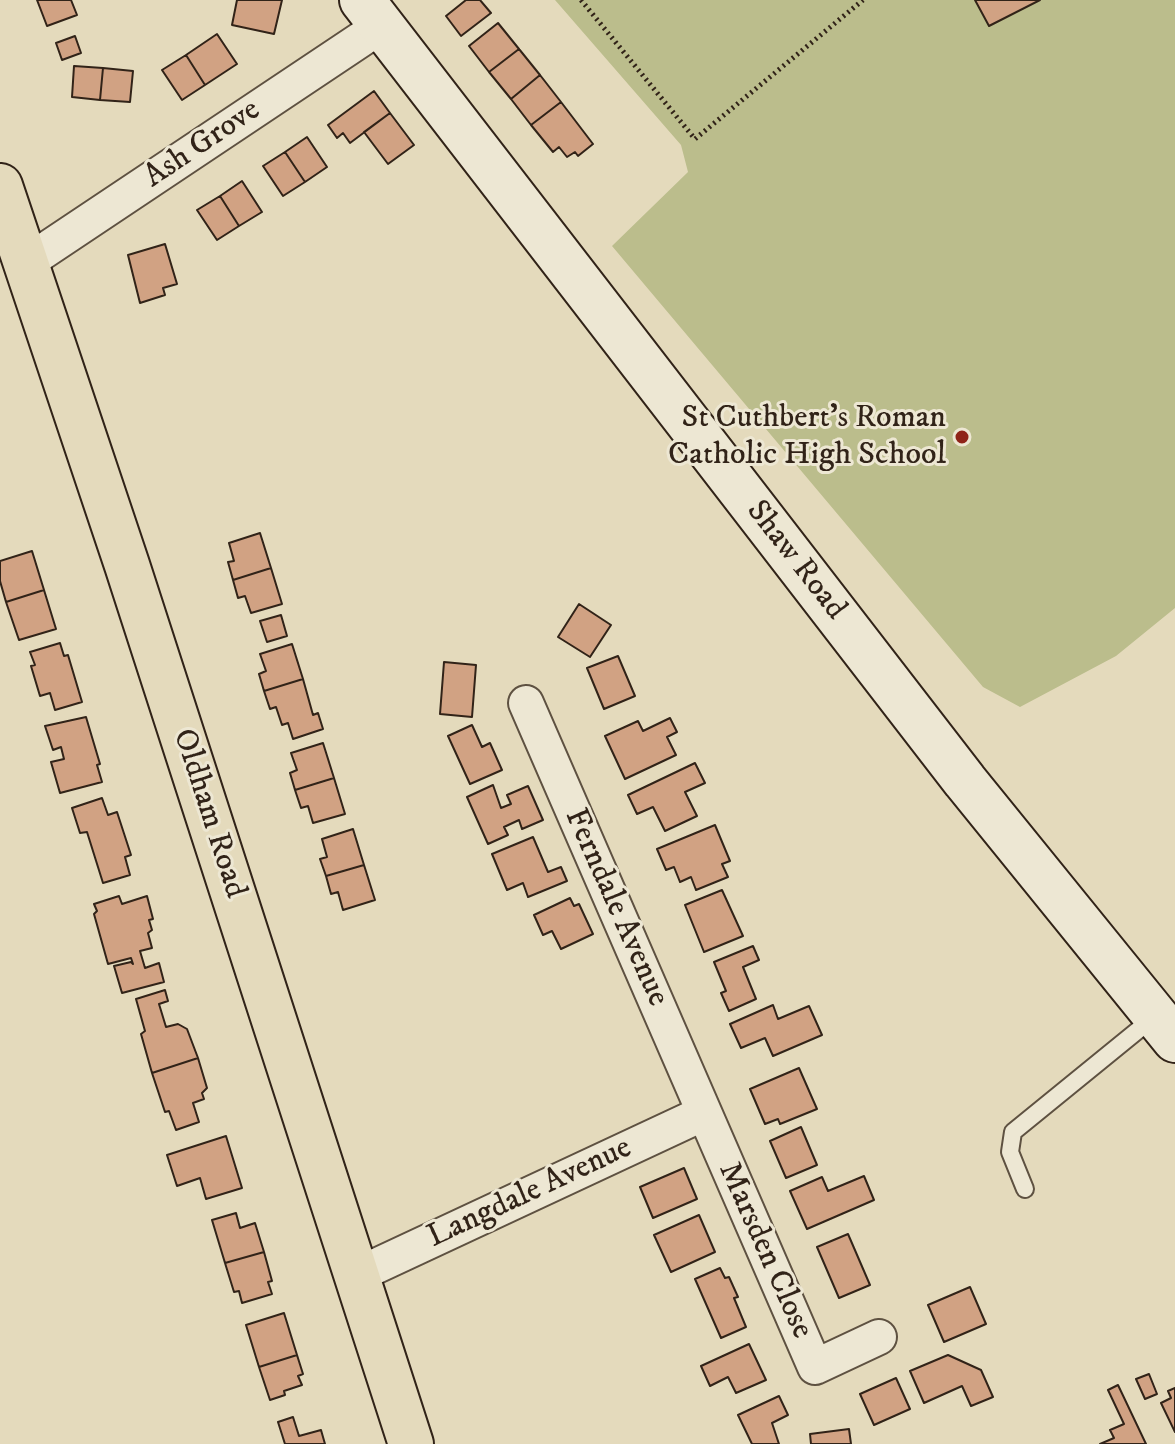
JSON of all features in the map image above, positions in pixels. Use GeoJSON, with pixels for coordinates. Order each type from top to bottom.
{"type":"FeatureCollection","features":[{"type":"Feature","properties":{"kind":"main road","name":"Oldham Road"},"geometry":{"type":"LineString","coordinates":[[0,186],[132,580],[411,1444]]}},
{"type":"Feature","properties":{"kind":"street","name":"Ash Grove"},"geometry":{"type":"LineString","coordinates":[[26,263],[371,13]]}},
{"type":"Feature","properties":{"kind":"street","name":"Shaw Road"},"geometry":{"type":"LineString","coordinates":[[371,13],[965,781],[1165,1028]]}},
{"type":"Feature","properties":{"kind":"street","name":"Ferndale Avenue"},"geometry":{"type":"LineString","coordinates":[[526,703],[704,1113]]}},
{"type":"Feature","properties":{"kind":"street","name":"Langdale Avenue"},"geometry":{"type":"LineString","coordinates":[[357,1275],[704,1113]]}},
{"type":"Feature","properties":{"kind":"street","name":"Marsden Close"},"geometry":{"type":"LineString","coordinates":[[704,1113],[815,1367],[879,1337]]}},
{"type":"Feature","properties":{"kind":"lane"},"geometry":{"type":"LineString","coordinates":[[1025,1189],[1010,1152],[1013,1132],[1165,1028]]}},
{"type":"Feature","properties":{"kind":"path"},"geometry":{"type":"LineString","coordinates":[[581,0],[695,139],[863,0]]}},
{"type":"Feature","properties":{"kind":"green space","name":"St Cuthbert's Roman Catholic High School"},"geometry":{"type":"Polygon","coordinates":[[[555,0],[1175,0],[1175,608],[1116,656],[1020,707],[983,687],[612,246],[688,172],[681,145],[555,0]]]}},
{"type":"Feature","properties":{"kind":"building"},"geometry":{"type":"Polygon","coordinates":[[[37,0],[71,0],[77,15],[47,26],[37,0]]]}},
{"type":"Feature","properties":{"kind":"building"},"geometry":{"type":"Polygon","coordinates":[[[237,0],[282,0],[274,34],[232,25],[237,0]]]}},
{"type":"Feature","properties":{"kind":"building"},"geometry":{"type":"Polygon","coordinates":[[[466,0],[480,0],[491,13],[461,36],[446,16],[466,0]]]}},
{"type":"Feature","properties":{"kind":"building"},"geometry":{"type":"Polygon","coordinates":[[[975,0],[1040,0],[989,26],[975,0]]]}},
{"type":"Feature","properties":{"kind":"building"},"geometry":{"type":"Polygon","coordinates":[[[498,23],[519,49],[489,72],[469,46],[498,23]]]}},
{"type":"Feature","properties":{"kind":"building"},"geometry":{"type":"Polygon","coordinates":[[[217,34],[237,64],[205,85],[186,55],[217,34]]]}},
{"type":"Feature","properties":{"kind":"building"},"geometry":{"type":"Polygon","coordinates":[[[75,36],[81,53],[62,60],[56,43],[75,36]]]}},
{"type":"Feature","properties":{"kind":"building"},"geometry":{"type":"Polygon","coordinates":[[[519,49],[540,75],[511,99],[489,72],[519,49]]]}},
{"type":"Feature","properties":{"kind":"building"},"geometry":{"type":"Polygon","coordinates":[[[186,55],[205,85],[182,100],[162,70],[186,55]]]}},
{"type":"Feature","properties":{"kind":"building"},"geometry":{"type":"Polygon","coordinates":[[[74,66],[103,68],[100,100],[72,97],[74,66]]]}},
{"type":"Feature","properties":{"kind":"building"},"geometry":{"type":"Polygon","coordinates":[[[103,68],[133,71],[130,102],[100,100],[103,68]]]}},
{"type":"Feature","properties":{"kind":"building"},"geometry":{"type":"Polygon","coordinates":[[[540,75],[561,102],[531,125],[511,99],[540,75]]]}},
{"type":"Feature","properties":{"kind":"building"},"geometry":{"type":"Polygon","coordinates":[[[374,91],[390,113],[350,143],[343,133],[337,138],[328,125],[374,91]]]}},
{"type":"Feature","properties":{"kind":"building"},"geometry":{"type":"Polygon","coordinates":[[[561,102],[593,144],[578,156],[575,152],[567,157],[559,147],[553,152],[531,125],[561,102]]]}},
{"type":"Feature","properties":{"kind":"building"},"geometry":{"type":"Polygon","coordinates":[[[390,113],[414,145],[388,164],[364,132],[390,113]]]}},
{"type":"Feature","properties":{"kind":"building"},"geometry":{"type":"Polygon","coordinates":[[[307,137],[327,167],[305,182],[285,152],[307,137]]]}},
{"type":"Feature","properties":{"kind":"building"},"geometry":{"type":"Polygon","coordinates":[[[285,152],[305,182],[283,196],[263,166],[285,152]]]}},
{"type":"Feature","properties":{"kind":"building"},"geometry":{"type":"Polygon","coordinates":[[[242,181],[262,212],[239,226],[220,196],[242,181]]]}},
{"type":"Feature","properties":{"kind":"building"},"geometry":{"type":"Polygon","coordinates":[[[220,196],[239,226],[217,240],[197,210],[220,196]]]}},
{"type":"Feature","properties":{"kind":"building"},"geometry":{"type":"Polygon","coordinates":[[[165,244],[177,284],[163,288],[165,295],[140,303],[128,255],[165,244]]]}},
{"type":"Feature","properties":{"kind":"building"},"geometry":{"type":"Polygon","coordinates":[[[260,533],[271,568],[233,580],[228,562],[234,561],[229,543],[260,533]]]}},
{"type":"Feature","properties":{"kind":"building"},"geometry":{"type":"Polygon","coordinates":[[[32,551],[44,590],[6,602],[0,581],[0,561],[32,551]]]}},
{"type":"Feature","properties":{"kind":"building"},"geometry":{"type":"Polygon","coordinates":[[[271,568],[282,604],[251,613],[245,596],[238,598],[233,580],[271,568]]]}},
{"type":"Feature","properties":{"kind":"building"},"geometry":{"type":"Polygon","coordinates":[[[44,590],[56,629],[19,640],[6,602],[44,590]]]}},
{"type":"Feature","properties":{"kind":"building"},"geometry":{"type":"Polygon","coordinates":[[[579,604],[611,625],[590,657],[558,637],[579,604]]]}},
{"type":"Feature","properties":{"kind":"building"},"geometry":{"type":"Polygon","coordinates":[[[281,615],[287,636],[267,642],[260,621],[281,615]]]}},
{"type":"Feature","properties":{"kind":"building"},"geometry":{"type":"Polygon","coordinates":[[[60,643],[64,656],[68,655],[82,702],[55,710],[50,693],[40,696],[30,652],[60,643]]]}},
{"type":"Feature","properties":{"kind":"building"},"geometry":{"type":"Polygon","coordinates":[[[292,644],[303,679],[264,691],[259,674],[266,671],[260,654],[292,644]]]}},
{"type":"Feature","properties":{"kind":"building"},"geometry":{"type":"Polygon","coordinates":[[[618,656],[635,696],[604,709],[587,668],[618,656]]]}},
{"type":"Feature","properties":{"kind":"building"},"geometry":{"type":"Polygon","coordinates":[[[444,662],[476,665],[472,717],[440,714],[444,662]]]}},
{"type":"Feature","properties":{"kind":"building"},"geometry":{"type":"Polygon","coordinates":[[[303,679],[313,715],[318,713],[323,729],[293,739],[288,723],[282,725],[276,707],[270,709],[264,691],[303,679]]]}},
{"type":"Feature","properties":{"kind":"building"},"geometry":{"type":"Polygon","coordinates":[[[86,717],[102,782],[60,793],[51,762],[64,759],[61,747],[53,750],[45,726],[86,717]]]}},
{"type":"Feature","properties":{"kind":"building"},"geometry":{"type":"Polygon","coordinates":[[[670,718],[677,732],[667,737],[676,755],[625,779],[605,736],[638,721],[643,731],[670,718]]]}},
{"type":"Feature","properties":{"kind":"building"},"geometry":{"type":"Polygon","coordinates":[[[472,725],[482,747],[490,743],[502,770],[470,784],[448,736],[472,725]]]}},
{"type":"Feature","properties":{"kind":"building"},"geometry":{"type":"Polygon","coordinates":[[[323,743],[334,778],[295,790],[290,773],[297,770],[291,753],[323,743]]]}},
{"type":"Feature","properties":{"kind":"building"},"geometry":{"type":"Polygon","coordinates":[[[695,763],[705,783],[685,792],[697,816],[665,831],[653,807],[637,814],[628,795],[695,763]]]}},
{"type":"Feature","properties":{"kind":"building"},"geometry":{"type":"Polygon","coordinates":[[[334,778],[345,814],[313,823],[308,806],[301,808],[295,790],[334,778]]]}},
{"type":"Feature","properties":{"kind":"building"},"geometry":{"type":"Polygon","coordinates":[[[493,785],[501,808],[511,804],[507,795],[528,786],[543,820],[522,829],[519,820],[504,827],[508,835],[488,844],[467,797],[493,785]]]}},
{"type":"Feature","properties":{"kind":"building"},"geometry":{"type":"Polygon","coordinates":[[[102,798],[108,815],[117,812],[131,855],[125,857],[130,875],[103,883],[87,832],[80,833],[72,808],[102,798]]]}},
{"type":"Feature","properties":{"kind":"building"},"geometry":{"type":"Polygon","coordinates":[[[715,825],[730,861],[722,864],[728,877],[696,890],[691,877],[680,882],[674,867],[666,870],[657,849],[715,825]]]}},
{"type":"Feature","properties":{"kind":"building"},"geometry":{"type":"Polygon","coordinates":[[[353,829],[364,865],[326,876],[320,859],[327,857],[322,839],[353,829]]]}},
{"type":"Feature","properties":{"kind":"building"},"geometry":{"type":"Polygon","coordinates":[[[533,837],[548,872],[561,867],[567,881],[528,897],[523,883],[507,890],[492,854],[533,837]]]}},
{"type":"Feature","properties":{"kind":"building"},"geometry":{"type":"Polygon","coordinates":[[[364,865],[375,900],[343,910],[338,892],[331,894],[326,876],[364,865]]]}},
{"type":"Feature","properties":{"kind":"building"},"geometry":{"type":"Polygon","coordinates":[[[722,890],[743,936],[704,952],[685,905],[722,890]]]}},
{"type":"Feature","properties":{"kind":"building"},"geometry":{"type":"Polygon","coordinates":[[[119,896],[122,904],[147,896],[153,919],[149,920],[152,930],[148,933],[152,948],[140,951],[145,968],[159,963],[164,982],[122,993],[114,966],[133,964],[131,958],[108,964],[94,914],[97,911],[94,904],[119,896]]]}},
{"type":"Feature","properties":{"kind":"building"},"geometry":{"type":"Polygon","coordinates":[[[570,898],[574,906],[579,904],[593,934],[561,949],[552,931],[543,935],[534,915],[570,898]]]}},
{"type":"Feature","properties":{"kind":"building"},"geometry":{"type":"Polygon","coordinates":[[[753,946],[759,960],[743,967],[756,999],[729,1011],[721,993],[726,991],[714,962],[753,946]]]}},
{"type":"Feature","properties":{"kind":"building"},"geometry":{"type":"Polygon","coordinates":[[[165,990],[168,1001],[159,1004],[166,1027],[178,1024],[187,1029],[198,1058],[152,1073],[141,1034],[145,1031],[136,999],[165,990]]]}},
{"type":"Feature","properties":{"kind":"building"},"geometry":{"type":"Polygon","coordinates":[[[773,1005],[778,1019],[809,1006],[822,1035],[773,1056],[765,1038],[741,1048],[730,1024],[773,1005]]]}},
{"type":"Feature","properties":{"kind":"building"},"geometry":{"type":"Polygon","coordinates":[[[198,1058],[207,1088],[202,1093],[204,1099],[193,1103],[199,1122],[176,1130],[169,1111],[165,1112],[152,1073],[198,1058]]]}},
{"type":"Feature","properties":{"kind":"building"},"geometry":{"type":"Polygon","coordinates":[[[799,1068],[817,1109],[780,1124],[778,1119],[765,1124],[750,1089],[799,1068]]]}},
{"type":"Feature","properties":{"kind":"building"},"geometry":{"type":"Polygon","coordinates":[[[801,1127],[817,1165],[786,1178],[770,1141],[801,1127]]]}},
{"type":"Feature","properties":{"kind":"building"},"geometry":{"type":"Polygon","coordinates":[[[226,1136],[242,1188],[206,1199],[200,1178],[177,1186],[167,1155],[226,1136]]]}},
{"type":"Feature","properties":{"kind":"building"},"geometry":{"type":"Polygon","coordinates":[[[684,1168],[697,1199],[653,1218],[640,1187],[684,1168]]]}},
{"type":"Feature","properties":{"kind":"building"},"geometry":{"type":"Polygon","coordinates":[[[864,1176],[874,1200],[807,1229],[790,1191],[822,1177],[828,1191],[864,1176]]]}},
{"type":"Feature","properties":{"kind":"building"},"geometry":{"type":"Polygon","coordinates":[[[236,1213],[240,1228],[255,1223],[264,1252],[225,1263],[212,1220],[236,1213]]]}},
{"type":"Feature","properties":{"kind":"building"},"geometry":{"type":"Polygon","coordinates":[[[699,1215],[715,1252],[671,1272],[654,1235],[699,1215]]]}},
{"type":"Feature","properties":{"kind":"building"},"geometry":{"type":"Polygon","coordinates":[[[848,1234],[870,1285],[839,1298],[817,1247],[848,1234]]]}},
{"type":"Feature","properties":{"kind":"building"},"geometry":{"type":"Polygon","coordinates":[[[264,1252],[272,1281],[268,1282],[272,1294],[242,1303],[239,1291],[234,1292],[225,1263],[264,1252]]]}},
{"type":"Feature","properties":{"kind":"building"},"geometry":{"type":"Polygon","coordinates":[[[720,1268],[725,1278],[729,1277],[738,1297],[734,1298],[746,1327],[721,1338],[695,1279],[720,1268]]]}},
{"type":"Feature","properties":{"kind":"building"},"geometry":{"type":"Polygon","coordinates":[[[970,1287],[986,1324],[944,1342],[928,1305],[970,1287]]]}},
{"type":"Feature","properties":{"kind":"building"},"geometry":{"type":"Polygon","coordinates":[[[284,1313],[297,1355],[259,1367],[246,1325],[284,1313]]]}},
{"type":"Feature","properties":{"kind":"building"},"geometry":{"type":"Polygon","coordinates":[[[749,1344],[766,1380],[736,1393],[728,1377],[710,1386],[701,1366],[749,1344]]]}},
{"type":"Feature","properties":{"kind":"building"},"geometry":{"type":"Polygon","coordinates":[[[297,1355],[303,1374],[298,1376],[302,1385],[270,1400],[259,1367],[297,1355]]]}},
{"type":"Feature","properties":{"kind":"building"},"geometry":{"type":"Polygon","coordinates":[[[948,1355],[981,1370],[993,1397],[971,1406],[962,1386],[924,1403],[910,1371],[948,1355]]]}},
{"type":"Feature","properties":{"kind":"building"},"geometry":{"type":"Polygon","coordinates":[[[1149,1374],[1157,1394],[1145,1399],[1136,1379],[1149,1374]]]}},
{"type":"Feature","properties":{"kind":"building"},"geometry":{"type":"Polygon","coordinates":[[[896,1378],[910,1409],[874,1425],[860,1394],[896,1378]]]}},
{"type":"Feature","properties":{"kind":"building"},"geometry":{"type":"Polygon","coordinates":[[[1118,1385],[1146,1444],[1100,1444],[1114,1438],[1110,1430],[1124,1424],[1108,1390],[1118,1385]]]}},
{"type":"Feature","properties":{"kind":"building"},"geometry":{"type":"Polygon","coordinates":[[[1175,1388],[1175,1432],[1161,1403],[1171,1398],[1168,1391],[1175,1388]]]}},
{"type":"Feature","properties":{"kind":"building"},"geometry":{"type":"Polygon","coordinates":[[[779,1396],[788,1415],[772,1423],[779,1444],[752,1444],[738,1415],[779,1396]]]}},
{"type":"Feature","properties":{"kind":"building"},"geometry":{"type":"Polygon","coordinates":[[[293,1417],[299,1436],[321,1430],[325,1444],[285,1444],[278,1422],[293,1417]]]}},
{"type":"Feature","properties":{"kind":"building"},"geometry":{"type":"Polygon","coordinates":[[[849,1429],[851,1444],[811,1444],[810,1434],[849,1429]]]}},
{"type":"Feature","properties":{"kind":"place","name":"St Cuthbert's Roman Catholic High School"},"geometry":{"type":"Point","coordinates":[962,437]}}]}
